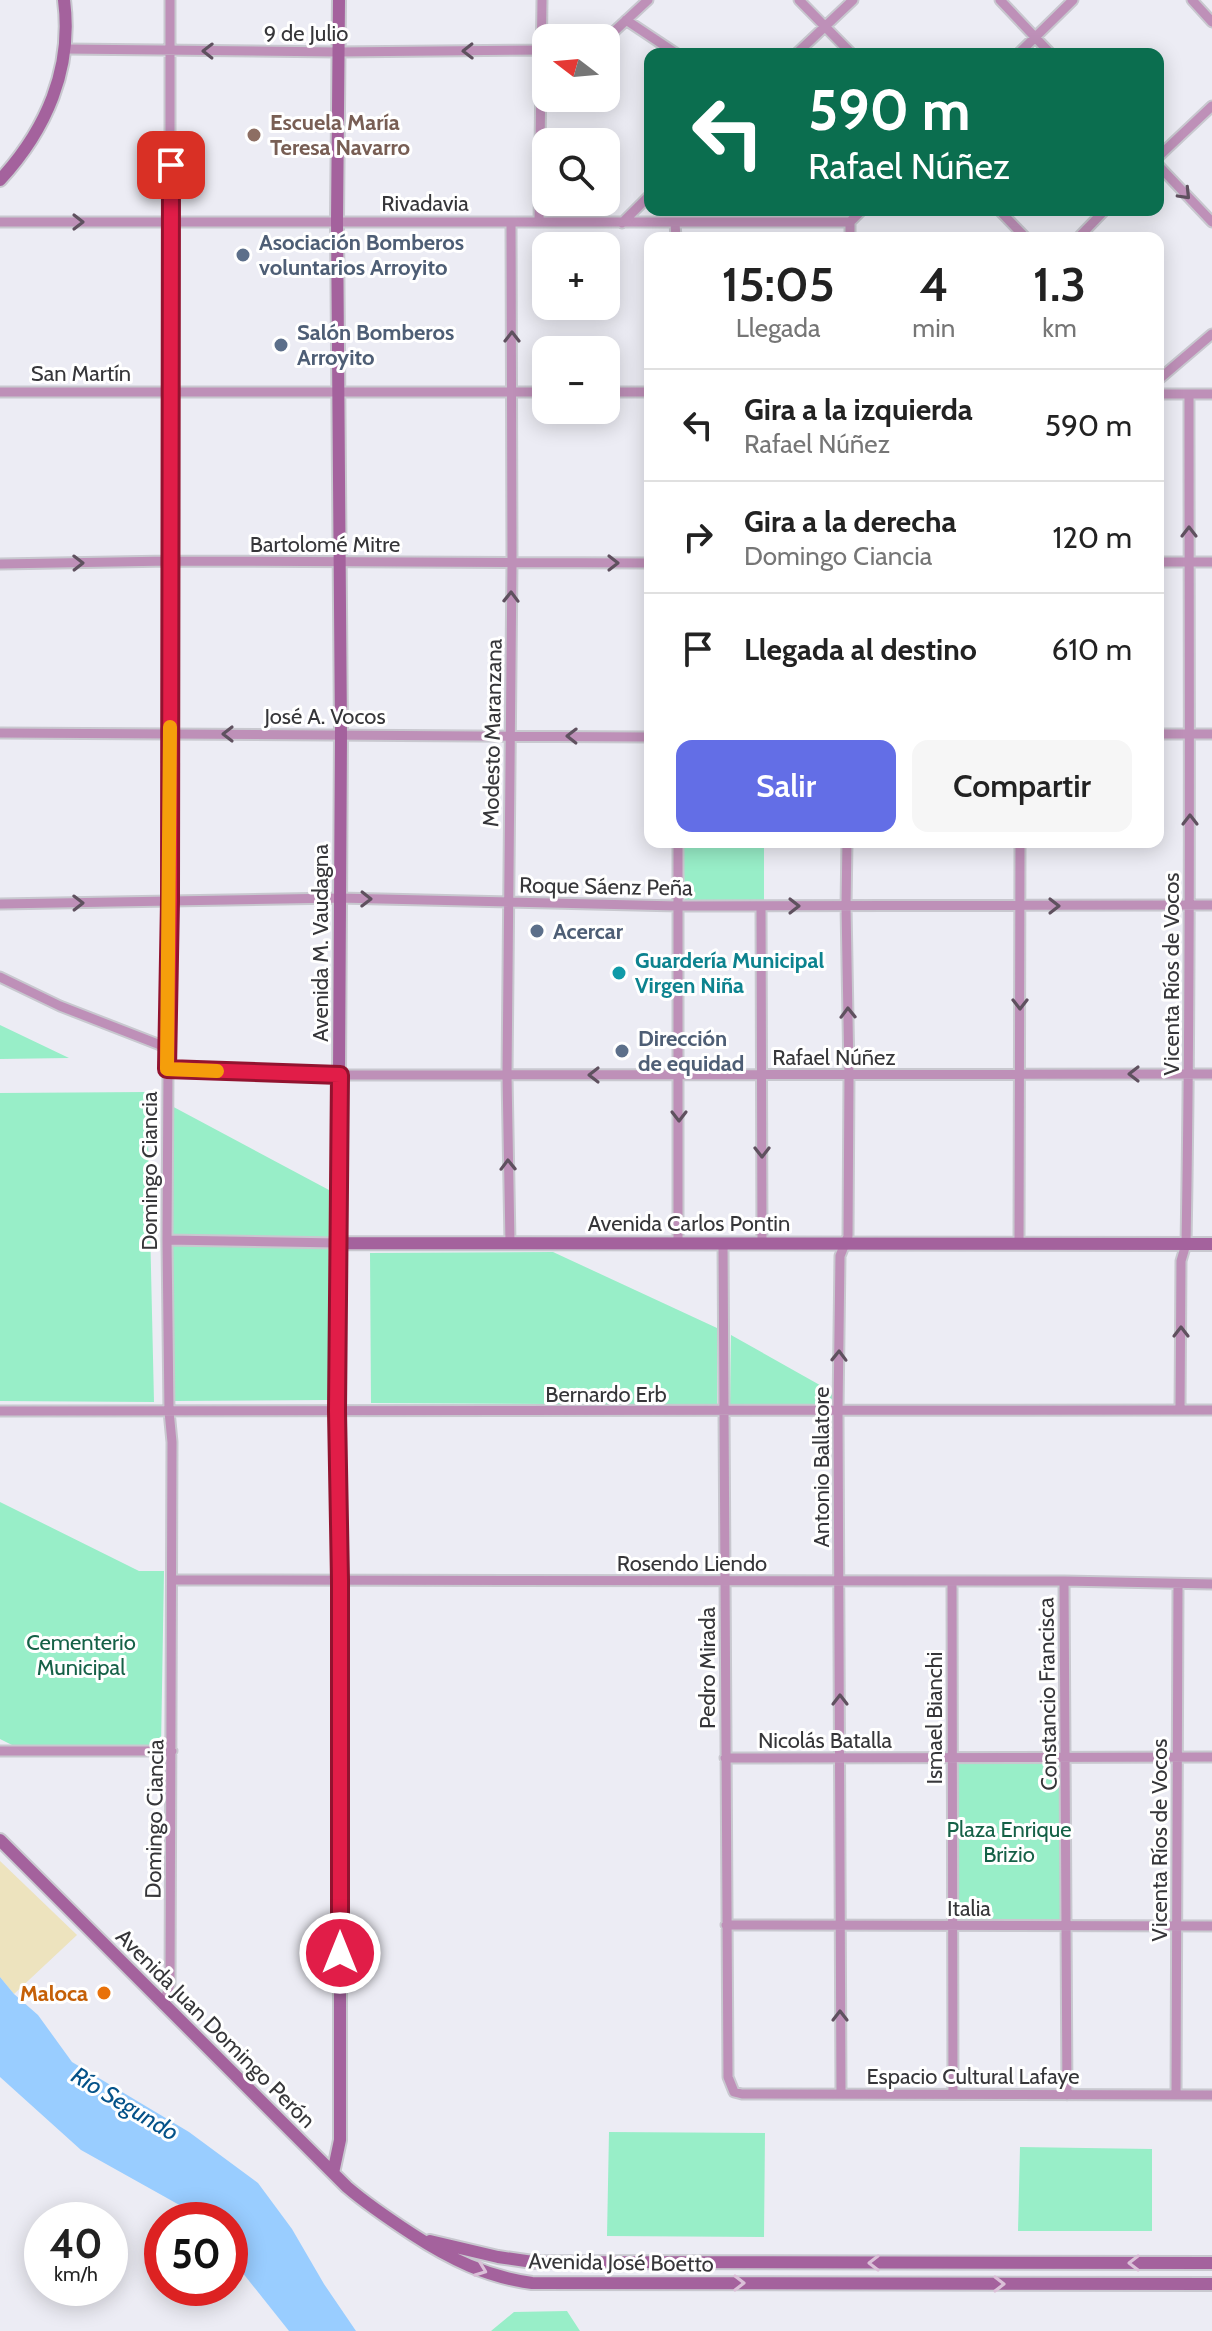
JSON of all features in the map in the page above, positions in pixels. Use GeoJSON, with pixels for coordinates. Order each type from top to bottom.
{"type":"FeatureCollection","features":[{"type":"Feature","properties":{"kind":"main road"},"geometry":{"type":"LineString","coordinates":[[0,180],[30,144],[56,86],[66,49],[64,0]]}},
{"type":"Feature","properties":{"kind":"main road","name":"Avenida M. Vaudagna"},"geometry":{"type":"LineString","coordinates":[[333,2173],[340,2140],[337,1411],[341,734],[337,221],[339,0]]}},
{"type":"Feature","properties":{"kind":"main road","name":"Avenida Carlos Pontin"},"geometry":{"type":"LineString","coordinates":[[338,1243],[1212,1244]]}},
{"type":"Feature","properties":{"kind":"main road","name":"Avenida Juan Domingo Perón"},"geometry":{"type":"LineString","coordinates":[[0,1840],[333,2173],[379,2214],[412,2234]]}},
{"type":"Feature","properties":{"kind":"main road","name":"Avenida José Boetto"},"geometry":{"type":"LineString","coordinates":[[412,2234],[435,2243],[533,2262],[1212,2263]]}},
{"type":"Feature","properties":{"kind":"main road","name":"Avenida José Boetto"},"geometry":{"type":"LineString","coordinates":[[412,2234],[445,2255],[482,2271],[532,2283],[1212,2284]]}},
{"type":"Feature","properties":{"kind":"street","name":"Domingo Ciancia"},"geometry":{"type":"LineString","coordinates":[[163,2005],[170,1984],[172,1751],[172,1442],[167,1240],[170,0]]}},
{"type":"Feature","properties":{"kind":"street"},"geometry":{"type":"LineString","coordinates":[[542,0],[542,24]]}},
{"type":"Feature","properties":{"kind":"street"},"geometry":{"type":"LineString","coordinates":[[620,26],[648,0]]}},
{"type":"Feature","properties":{"kind":"street"},"geometry":{"type":"LineString","coordinates":[[799,0],[846,48]]}},
{"type":"Feature","properties":{"kind":"street"},"geometry":{"type":"LineString","coordinates":[[802,48],[853,0]]}},
{"type":"Feature","properties":{"kind":"street"},"geometry":{"type":"LineString","coordinates":[[1000,0],[1045,48]]}},
{"type":"Feature","properties":{"kind":"street"},"geometry":{"type":"LineString","coordinates":[[1024,48],[1073,0]]}},
{"type":"Feature","properties":{"kind":"street"},"geometry":{"type":"LineString","coordinates":[[1192,0],[1212,22]]}},
{"type":"Feature","properties":{"kind":"street"},"geometry":{"type":"LineString","coordinates":[[626,20],[668,48]]}},
{"type":"Feature","properties":{"kind":"street","name":"9 de Julio"},"geometry":{"type":"LineString","coordinates":[[66,49],[532,50]]}},
{"type":"Feature","properties":{"kind":"street"},"geometry":{"type":"LineString","coordinates":[[1164,151],[1212,106]]}},
{"type":"Feature","properties":{"kind":"street"},"geometry":{"type":"LineString","coordinates":[[539,222],[543,112]]}},
{"type":"Feature","properties":{"kind":"street"},"geometry":{"type":"LineString","coordinates":[[1164,171],[1212,222]]}},
{"type":"Feature","properties":{"kind":"street"},"geometry":{"type":"LineString","coordinates":[[622,223],[644,201]]}},
{"type":"Feature","properties":{"kind":"street"},"geometry":{"type":"LineString","coordinates":[[850,232],[850,222],[856,216]]}},
{"type":"Feature","properties":{"kind":"street"},"geometry":{"type":"LineString","coordinates":[[1005,216],[1020,232]]}},
{"type":"Feature","properties":{"kind":"street"},"geometry":{"type":"LineString","coordinates":[[1084,232],[1099,216]]}},
{"type":"Feature","properties":{"kind":"street","name":"Rivadavia"},"geometry":{"type":"LineString","coordinates":[[0,222],[850,222]]}},
{"type":"Feature","properties":{"kind":"street","name":"Modesto Maranzana"},"geometry":{"type":"LineString","coordinates":[[510,1243],[507,1075],[512,563],[511,222]]}},
{"type":"Feature","properties":{"kind":"street"},"geometry":{"type":"LineString","coordinates":[[675,223],[676,232]]}},
{"type":"Feature","properties":{"kind":"street"},"geometry":{"type":"LineString","coordinates":[[1164,374],[1212,334]]}},
{"type":"Feature","properties":{"kind":"street"},"geometry":{"type":"LineString","coordinates":[[1164,385],[1174,394]]}},
{"type":"Feature","properties":{"kind":"street","name":"San Martín"},"geometry":{"type":"LineString","coordinates":[[0,392],[532,392]]}},
{"type":"Feature","properties":{"kind":"street"},"geometry":{"type":"LineString","coordinates":[[620,392],[644,392]]}},
{"type":"Feature","properties":{"kind":"street"},"geometry":{"type":"LineString","coordinates":[[1164,394],[1212,394]]}},
{"type":"Feature","properties":{"kind":"street","name":"Vicenta Ríos de Vocos"},"geometry":{"type":"LineString","coordinates":[[1180,1410],[1181,1261],[1186,1244],[1189,1074],[1189,394]]}},
{"type":"Feature","properties":{"kind":"street","name":"Bartolomé Mitre"},"geometry":{"type":"LineString","coordinates":[[0,564],[170,561],[644,563]]}},
{"type":"Feature","properties":{"kind":"street"},"geometry":{"type":"LineString","coordinates":[[1164,562],[1212,562]]}},
{"type":"Feature","properties":{"kind":"street","name":"José A. Vocos"},"geometry":{"type":"LineString","coordinates":[[0,733],[644,737]]}},
{"type":"Feature","properties":{"kind":"street"},"geometry":{"type":"LineString","coordinates":[[1164,734],[1212,734]]}},
{"type":"Feature","properties":{"kind":"street"},"geometry":{"type":"LineString","coordinates":[[678,848],[678,1244]]}},
{"type":"Feature","properties":{"kind":"street","name":"Antonio Ballatore"},"geometry":{"type":"LineString","coordinates":[[841,2094],[838,1411],[840,1256],[848,1236],[847,848]]}},
{"type":"Feature","properties":{"kind":"street"},"geometry":{"type":"LineString","coordinates":[[1019,1243],[1020,848]]}},
{"type":"Feature","properties":{"kind":"street","name":"Roque Sáenz Peña"},"geometry":{"type":"LineString","coordinates":[[0,904],[339,898],[678,906],[1212,905]]}},
{"type":"Feature","properties":{"kind":"street"},"geometry":{"type":"LineString","coordinates":[[761,906],[762,1243]]}},
{"type":"Feature","properties":{"kind":"street"},"geometry":{"type":"LineString","coordinates":[[0,977],[60,1006],[168,1048]]}},
{"type":"Feature","properties":{"kind":"street","name":"Rafael Núñez"},"geometry":{"type":"LineString","coordinates":[[167,1069],[340,1075],[1212,1074]]}},
{"type":"Feature","properties":{"kind":"street","name":"Avenida Carlos Pontin"},"geometry":{"type":"LineString","coordinates":[[167,1240],[338,1243]]}},
{"type":"Feature","properties":{"kind":"street","name":"Pedro Mirada"},"geometry":{"type":"LineString","coordinates":[[723,1244],[726,1925],[728,2077],[734,2092]]}},
{"type":"Feature","properties":{"kind":"street","name":"Bernardo Erb"},"geometry":{"type":"LineString","coordinates":[[0,1411],[1212,1410]]}},
{"type":"Feature","properties":{"kind":"street","name":"Rosendo Liendo"},"geometry":{"type":"LineString","coordinates":[[172,1580],[1064,1581],[1212,1584]]}},
{"type":"Feature","properties":{"kind":"street","name":"Ismael Bianchi"},"geometry":{"type":"LineString","coordinates":[[952,1581],[953,2094]]}},
{"type":"Feature","properties":{"kind":"street","name":"Constancio Francisca"},"geometry":{"type":"LineString","coordinates":[[1064,1581],[1067,2095]]}},
{"type":"Feature","properties":{"kind":"street","name":"Vicenta Ríos de Vocos"},"geometry":{"type":"LineString","coordinates":[[1176,2095],[1178,1585]]}},
{"type":"Feature","properties":{"kind":"street"},"geometry":{"type":"LineString","coordinates":[[0,1751],[172,1751]]}},
{"type":"Feature","properties":{"kind":"street","name":"Nicolás Batalla"},"geometry":{"type":"LineString","coordinates":[[725,1758],[1212,1757]]}},
{"type":"Feature","properties":{"kind":"street","name":"Italia"},"geometry":{"type":"LineString","coordinates":[[726,1925],[1212,1926]]}},
{"type":"Feature","properties":{"kind":"street","name":"Espacio Cultural Lafaye"},"geometry":{"type":"LineString","coordinates":[[734,2092],[1212,2095]]}},
{"type":"Feature","properties":{"kind":"green space"},"geometry":{"type":"Polygon","coordinates":[[[683,848],[764,848],[764,903],[685,903],[683,848]]]}},
{"type":"Feature","properties":{"kind":"green space"},"geometry":{"type":"Polygon","coordinates":[[[0,1025],[69,1058],[0,1059],[0,1025]]]}},
{"type":"Feature","properties":{"kind":"green space"},"geometry":{"type":"Polygon","coordinates":[[[147,1092],[154,1402],[0,1401],[0,1093],[147,1092]]]}},
{"type":"Feature","properties":{"kind":"green space"},"geometry":{"type":"Polygon","coordinates":[[[168,1104],[329,1190],[328,1400],[175,1401],[168,1104]]]}},
{"type":"Feature","properties":{"kind":"green space"},"geometry":{"type":"Polygon","coordinates":[[[553,1252],[717,1328],[717,1405],[371,1403],[370,1253],[553,1252]]]}},
{"type":"Feature","properties":{"kind":"green space"},"geometry":{"type":"Polygon","coordinates":[[[731,1335],[834,1393],[834,1405],[730,1406],[731,1335]]]}},
{"type":"Feature","properties":{"kind":"green space","name":"Cementerio Municipal"},"geometry":{"type":"Polygon","coordinates":[[[0,1502],[139,1571],[164,1571],[161,1747],[12,1745],[0,1739],[0,1502]]]}},
{"type":"Feature","properties":{"kind":"green space","name":"Plaza Enrique Brizio"},"geometry":{"type":"Polygon","coordinates":[[[1064,1759],[1065,1922],[954,1922],[954,1760],[1064,1759]]]}},
{"type":"Feature","properties":{"kind":"green space"},"geometry":{"type":"Polygon","coordinates":[[[609,2132],[765,2133],[764,2237],[607,2236],[609,2132]]]}},
{"type":"Feature","properties":{"kind":"green space"},"geometry":{"type":"Polygon","coordinates":[[[1020,2147],[1152,2149],[1152,2231],[1018,2231],[1020,2147]]]}},
{"type":"Feature","properties":{"kind":"green space"},"geometry":{"type":"Polygon","coordinates":[[[567,2311],[580,2331],[491,2331],[514,2312],[567,2311]]]}},
{"type":"Feature","properties":{"kind":"sand"},"geometry":{"type":"Polygon","coordinates":[[[0,1861],[77,1935],[14,1994],[0,1977],[0,1861]]]}},
{"type":"Feature","properties":{"kind":"water","name":"Río Segundo"},"geometry":{"type":"Polygon","coordinates":[[[0,1977],[38,2015],[72,2062],[189,2132],[258,2183],[292,2229],[356,2331],[289,2331],[248,2280],[248,2202],[174,2202],[81,2150],[0,2077],[0,1977]]]}},
{"type":"Feature","properties":{"kind":"slow traffic"},"geometry":{"type":"LineString","coordinates":[[170,727],[167,1069],[217,1071]]}},
{"type":"Feature","properties":{"kind":"place","name":"Escuela María Teresa Navarro"},"geometry":{"type":"Point","coordinates":[254,135]}},
{"type":"Feature","properties":{"kind":"place","name":"Asociación Bomberos voluntarios Arroyito"},"geometry":{"type":"Point","coordinates":[243,255]}},
{"type":"Feature","properties":{"kind":"place","name":"Salón Bomberos Arroyito"},"geometry":{"type":"Point","coordinates":[281,345]}},
{"type":"Feature","properties":{"kind":"place","name":"Acercar"},"geometry":{"type":"Point","coordinates":[537,931]}},
{"type":"Feature","properties":{"kind":"place","name":"Guardería Municipal Virgen Niña"},"geometry":{"type":"Point","coordinates":[619,973]}},
{"type":"Feature","properties":{"kind":"place","name":"Dirección de equidad"},"geometry":{"type":"Point","coordinates":[622,1051]}},
{"type":"Feature","properties":{"kind":"place","name":"Maloca"},"geometry":{"type":"Point","coordinates":[104,1993]}},
{"type":"Feature","properties":{"kind":"route"},"geometry":{"type":"LineString","coordinates":[[171,165],[167,1069],[340,1075],[337,1411],[340,1953]]}}]}
